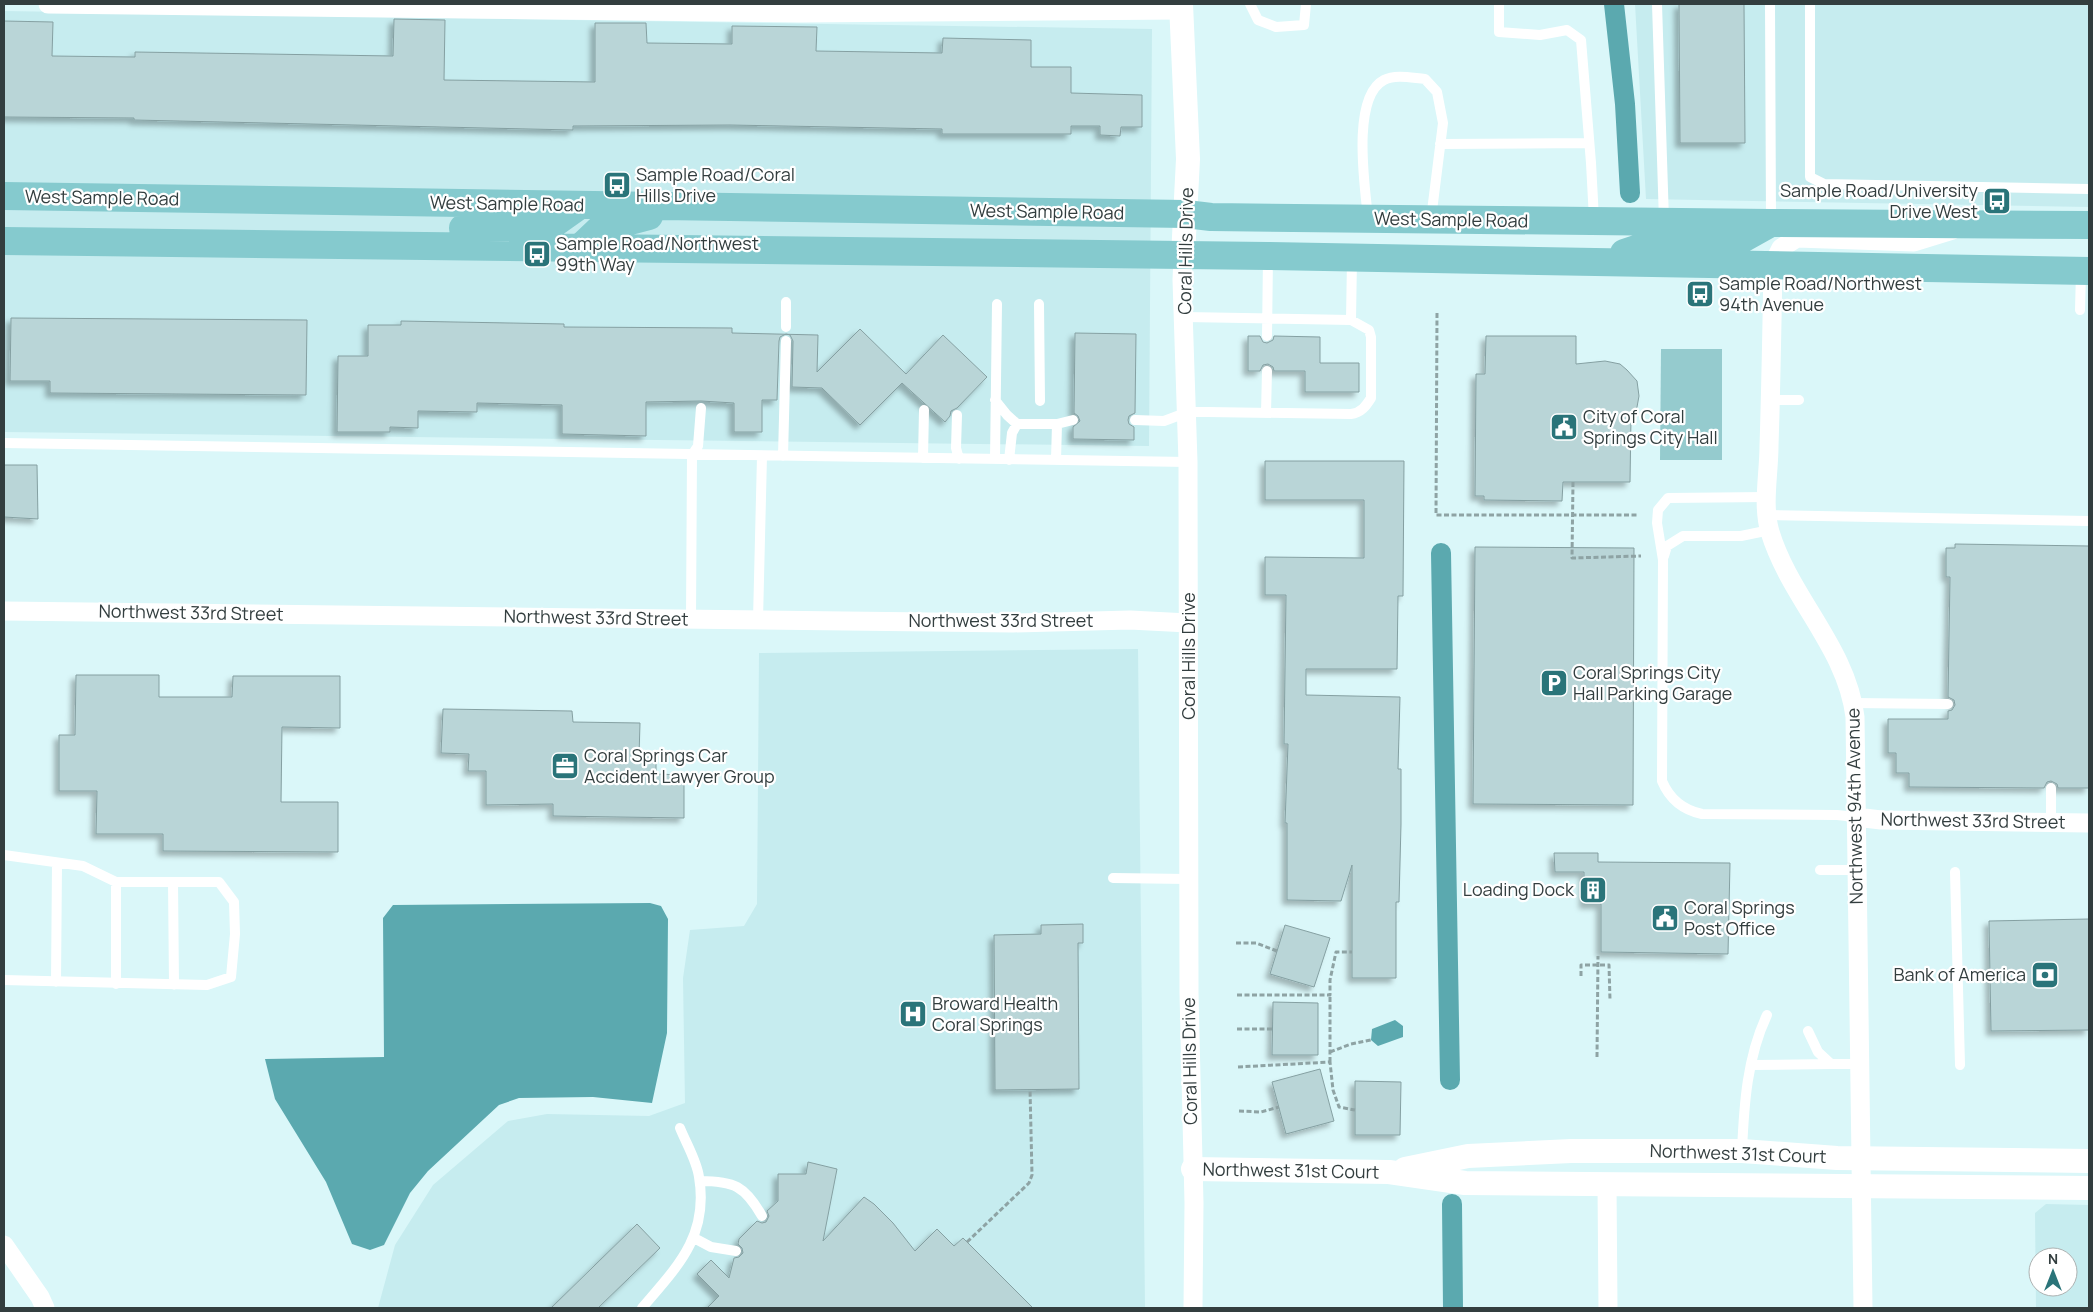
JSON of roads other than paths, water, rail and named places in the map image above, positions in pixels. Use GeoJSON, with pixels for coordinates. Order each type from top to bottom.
{"type":"FeatureCollection","features":[{"type":"Feature","properties":{"kind":"main road","name":"West Sample Road"},"geometry":{"type":"LineString","coordinates":[[4,196],[1186,214],[1211,217],[2089,225]]}},
{"type":"Feature","properties":{"kind":"main road"},"geometry":{"type":"LineString","coordinates":[[360,246],[447,228],[548,227],[580,205]]}},
{"type":"Feature","properties":{"kind":"main road"},"geometry":{"type":"LineString","coordinates":[[581,247],[600,229],[685,207]]}},
{"type":"Feature","properties":{"kind":"main road"},"geometry":{"type":"LineString","coordinates":[[1596,261],[1654,243],[1735,243],[1771,223]]}},
{"type":"Feature","properties":{"kind":"main road"},"geometry":{"type":"LineString","coordinates":[[4,241],[1268,256],[2085,271]]}},
{"type":"Feature","properties":{"kind":"street"},"geometry":{"type":"LineString","coordinates":[[48,4],[800,12],[1181,7]]}},
{"type":"Feature","properties":{"kind":"street","name":"Coral Hills Drive"},"geometry":{"type":"LineString","coordinates":[[1181,7],[1188,159],[1182,280],[1188,412],[1188,879],[1193,1169],[1193,1308]]}},
{"type":"Feature","properties":{"kind":"street"},"geometry":{"type":"LineString","coordinates":[[1773,264],[1781,248],[1797,238],[1914,242],[1971,224]]}},
{"type":"Feature","properties":{"kind":"street","name":"Northwest 94th Avenue"},"geometry":{"type":"LineString","coordinates":[[1773,264],[1768,514],[1776,548],[1792,582],[1827,641],[1846,680],[1853,703],[1863,1308]]}},
{"type":"Feature","properties":{"kind":"street","name":"Northwest 33rd Street"},"geometry":{"type":"LineString","coordinates":[[4,611],[1014,623],[1130,620],[1188,623]]}},
{"type":"Feature","properties":{"kind":"street","name":"Northwest 33rd Street"},"geometry":{"type":"LineString","coordinates":[[1856,817],[1881,820],[2089,823]]}},
{"type":"Feature","properties":{"kind":"street","name":"Northwest 31st Court"},"geometry":{"type":"LineString","coordinates":[[1390,1172],[1477,1155],[1571,1151],[1742,1151],[1860,1158],[2089,1161]]}},
{"type":"Feature","properties":{"kind":"street","name":"Northwest 31st Court"},"geometry":{"type":"LineString","coordinates":[[1193,1169],[1390,1172],[1465,1183],[2089,1188]]}},
{"type":"Feature","properties":{"kind":"street"},"geometry":{"type":"LineString","coordinates":[[1607,1184],[1608,1308]]}},
{"type":"Feature","properties":{"kind":"street"},"geometry":{"type":"LineString","coordinates":[[4,1246],[40,1297],[45,1308]]}},
{"type":"Feature","properties":{"kind":"lane"},"geometry":{"type":"LineString","coordinates":[[1250,4],[1258,20],[1276,27],[1304,25],[1306,4]]}},
{"type":"Feature","properties":{"kind":"lane"},"geometry":{"type":"LineString","coordinates":[[1499,4],[1499,32],[1540,35],[1567,30],[1581,40],[1594,221]]}},
{"type":"Feature","properties":{"kind":"lane"},"geometry":{"type":"LineString","coordinates":[[1657,4],[1664,222]]}},
{"type":"Feature","properties":{"kind":"lane"},"geometry":{"type":"LineString","coordinates":[[1770,4],[1771,223]]}},
{"type":"Feature","properties":{"kind":"lane"},"geometry":{"type":"LineString","coordinates":[[1810,4],[1810,177],[1824,184],[2089,189]]}},
{"type":"Feature","properties":{"kind":"lane"},"geometry":{"type":"LineString","coordinates":[[1369,219],[1363,164],[1363,120],[1371,94],[1381,81],[1394,76],[1426,79],[1438,92],[1443,123],[1430,220]]}},
{"type":"Feature","properties":{"kind":"lane"},"geometry":{"type":"LineString","coordinates":[[1440,144],[1589,143]]}},
{"type":"Feature","properties":{"kind":"lane"},"geometry":{"type":"LineString","coordinates":[[1267,336],[1268,256]]}},
{"type":"Feature","properties":{"kind":"lane"},"geometry":{"type":"LineString","coordinates":[[1351,320],[1352,258]]}},
{"type":"Feature","properties":{"kind":"lane"},"geometry":{"type":"LineString","coordinates":[[2080,310],[2085,271]]}},
{"type":"Feature","properties":{"kind":"lane"},"geometry":{"type":"LineString","coordinates":[[786,302],[786,327]]}},
{"type":"Feature","properties":{"kind":"lane"},"geometry":{"type":"LineString","coordinates":[[994,459],[997,304]]}},
{"type":"Feature","properties":{"kind":"lane"},"geometry":{"type":"LineString","coordinates":[[1039,304],[1040,401]]}},
{"type":"Feature","properties":{"kind":"lane"},"geometry":{"type":"LineString","coordinates":[[1137,420],[1164,421],[1188,412],[1351,414],[1358,413],[1371,398],[1371,337],[1369,330],[1351,320],[1267,320],[1185,317]]}},
{"type":"Feature","properties":{"kind":"lane"},"geometry":{"type":"LineString","coordinates":[[783,456],[786,341]]}},
{"type":"Feature","properties":{"kind":"lane"},"geometry":{"type":"LineString","coordinates":[[1266,412],[1267,371]]}},
{"type":"Feature","properties":{"kind":"lane"},"geometry":{"type":"LineString","coordinates":[[995,400],[1016,424],[1057,424],[1074,420]]}},
{"type":"Feature","properties":{"kind":"lane"},"geometry":{"type":"LineString","coordinates":[[1769,400],[1799,400]]}},
{"type":"Feature","properties":{"kind":"lane"},"geometry":{"type":"LineString","coordinates":[[691,619],[692,455],[698,446],[700,408]]}},
{"type":"Feature","properties":{"kind":"lane"},"geometry":{"type":"LineString","coordinates":[[923,458],[924,410]]}},
{"type":"Feature","properties":{"kind":"lane"},"geometry":{"type":"LineString","coordinates":[[957,415],[956,448],[959,459]]}},
{"type":"Feature","properties":{"kind":"lane"},"geometry":{"type":"LineString","coordinates":[[1009,460],[1012,433],[1016,424]]}},
{"type":"Feature","properties":{"kind":"lane"},"geometry":{"type":"LineString","coordinates":[[1056,460],[1057,424]]}},
{"type":"Feature","properties":{"kind":"lane"},"geometry":{"type":"LineString","coordinates":[[4,443],[1188,462]]}},
{"type":"Feature","properties":{"kind":"lane"},"geometry":{"type":"LineString","coordinates":[[758,620],[762,456]]}},
{"type":"Feature","properties":{"kind":"lane"},"geometry":{"type":"LineString","coordinates":[[1856,817],[1837,815],[1702,814],[1680,806],[1666,791],[1662,781],[1663,560],[1657,523],[1658,510],[1668,498],[1768,514],[2089,521]]}},
{"type":"Feature","properties":{"kind":"lane"},"geometry":{"type":"LineString","coordinates":[[1663,560],[1667,546],[1683,536],[1741,536],[1768,514]]}},
{"type":"Feature","properties":{"kind":"lane"},"geometry":{"type":"LineString","coordinates":[[1853,703],[1948,704]]}},
{"type":"Feature","properties":{"kind":"lane"},"geometry":{"type":"LineString","coordinates":[[2051,788],[2051,823]]}},
{"type":"Feature","properties":{"kind":"lane"},"geometry":{"type":"LineString","coordinates":[[4,855],[83,866],[116,882],[219,882],[234,902],[235,934],[230,978],[207,985],[4,980]]}},
{"type":"Feature","properties":{"kind":"lane"},"geometry":{"type":"LineString","coordinates":[[56,982],[57,863]]}},
{"type":"Feature","properties":{"kind":"lane"},"geometry":{"type":"LineString","coordinates":[[1820,870],[1857,870]]}},
{"type":"Feature","properties":{"kind":"lane"},"geometry":{"type":"LineString","coordinates":[[1955,872],[1960,1065]]}},
{"type":"Feature","properties":{"kind":"lane"},"geometry":{"type":"LineString","coordinates":[[1113,878],[1188,879]]}},
{"type":"Feature","properties":{"kind":"lane"},"geometry":{"type":"LineString","coordinates":[[116,882],[116,984]]}},
{"type":"Feature","properties":{"kind":"lane"},"geometry":{"type":"LineString","coordinates":[[173,882],[174,985]]}},
{"type":"Feature","properties":{"kind":"lane"},"geometry":{"type":"LineString","coordinates":[[1742,1151],[1746,1095],[1756,1038],[1768,1015]]}},
{"type":"Feature","properties":{"kind":"lane"},"geometry":{"type":"LineString","coordinates":[[1808,1031],[1818,1052],[1831,1064]]}},
{"type":"Feature","properties":{"kind":"lane"},"geometry":{"type":"LineString","coordinates":[[1751,1065],[1860,1064]]}},
{"type":"Feature","properties":{"kind":"lane"},"geometry":{"type":"LineString","coordinates":[[642,1308],[677,1266],[694,1238],[700,1217],[699,1176],[680,1128]]}},
{"type":"Feature","properties":{"kind":"lane"},"geometry":{"type":"LineString","coordinates":[[700,1181],[728,1184],[744,1190],[762,1216]]}},
{"type":"Feature","properties":{"kind":"lane"},"geometry":{"type":"LineString","coordinates":[[694,1238],[711,1247],[736,1251]]}},
{"type":"Feature","properties":{"kind":"waterway"},"geometry":{"type":"LineString","coordinates":[[1614,4],[1625,104],[1630,193]]}},
{"type":"Feature","properties":{"kind":"waterway"},"geometry":{"type":"LineString","coordinates":[[1441,553],[1450,1080]]}},
{"type":"Feature","properties":{"kind":"waterway"},"geometry":{"type":"LineString","coordinates":[[1452,1204],[1453,1308]]}},
{"type":"Feature","properties":{"kind":"place","name":"Sample Road/Coral Hills Drive"},"geometry":{"type":"Point","coordinates":[617,185]}},
{"type":"Feature","properties":{"kind":"place","name":"Sample Road/University Drive West"},"geometry":{"type":"Point","coordinates":[1997,201]}},
{"type":"Feature","properties":{"kind":"place","name":"Sample Road/Northwest 99th Way"},"geometry":{"type":"Point","coordinates":[537,254]}},
{"type":"Feature","properties":{"kind":"place","name":"Sample Road/Northwest 94th Avenue"},"geometry":{"type":"Point","coordinates":[1700,294]}},
{"type":"Feature","properties":{"kind":"place","name":"City of Coral Springs City Hall"},"geometry":{"type":"Point","coordinates":[1564,427]}},
{"type":"Feature","properties":{"kind":"place","name":"Coral Springs City Hall Parking Garage"},"geometry":{"type":"Point","coordinates":[1554,683]}},
{"type":"Feature","properties":{"kind":"place","name":"Coral Springs Car Accident Lawyer Group"},"geometry":{"type":"Point","coordinates":[565,766]}},
{"type":"Feature","properties":{"kind":"place","name":"Loading Dock"},"geometry":{"type":"Point","coordinates":[1593,890]}},
{"type":"Feature","properties":{"kind":"place","name":"Coral Springs Post Office"},"geometry":{"type":"Point","coordinates":[1665,918]}},
{"type":"Feature","properties":{"kind":"place","name":"Bank of America"},"geometry":{"type":"Point","coordinates":[2045,975]}},
{"type":"Feature","properties":{"kind":"place","name":"Broward Health Coral Springs"},"geometry":{"type":"Point","coordinates":[913,1014]}}]}
